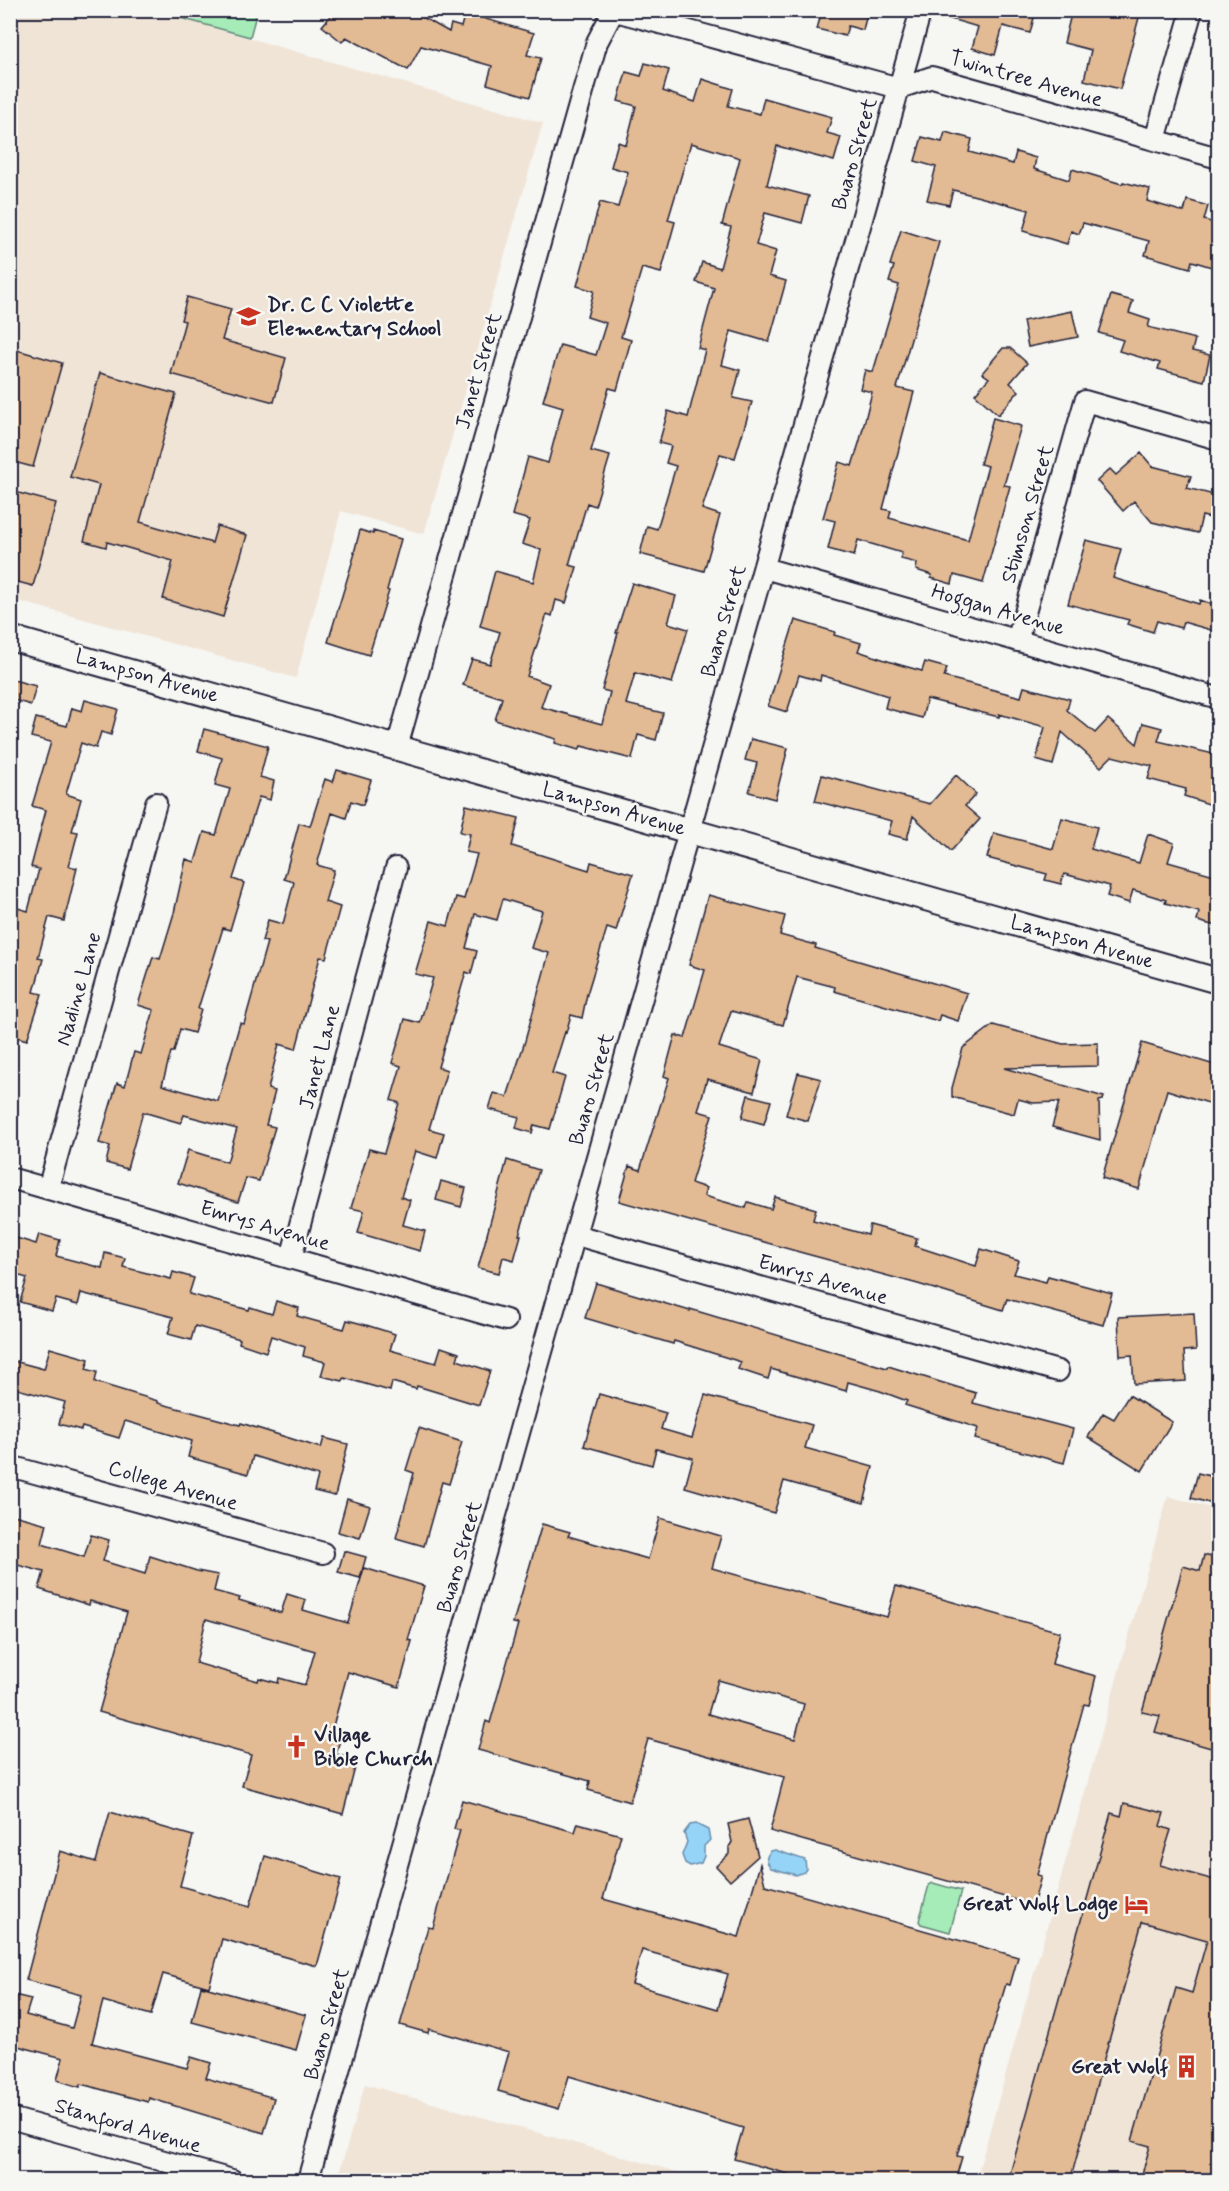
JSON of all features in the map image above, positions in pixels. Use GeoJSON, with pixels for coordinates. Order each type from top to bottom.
{"type":"FeatureCollection","features":[{"type":"Feature","properties":{"kind":"street","name":"Buaro Street"},"geometry":{"type":"LineString","coordinates":[[308,2181],[921,10]]}},
{"type":"Feature","properties":{"kind":"street"},"geometry":{"type":"LineString","coordinates":[[1155,140],[1192,10]]}},
{"type":"Feature","properties":{"kind":"street"},"geometry":{"type":"LineString","coordinates":[[613,11],[899,88]]}},
{"type":"Feature","properties":{"kind":"street","name":"Janet Street"},"geometry":{"type":"LineString","coordinates":[[397,747],[597,42],[613,11]]}},
{"type":"Feature","properties":{"kind":"street","name":"Twintree Avenue"},"geometry":{"type":"LineString","coordinates":[[899,88],[932,77],[1218,158]]}},
{"type":"Feature","properties":{"kind":"street","name":"Stimson Street"},"geometry":{"type":"LineString","coordinates":[[1017,641],[1085,401],[1218,439]]}},
{"type":"Feature","properties":{"kind":"street","name":"Hoggan Avenue"},"geometry":{"type":"LineString","coordinates":[[764,568],[1218,698]]}},
{"type":"Feature","properties":{"kind":"street","name":"Lampson Avenue"},"geometry":{"type":"LineString","coordinates":[[10,638],[1218,981]]}},
{"type":"Feature","properties":{"kind":"street","name":"Nadine Lane"},"geometry":{"type":"LineString","coordinates":[[48,1189],[156,803]]}},
{"type":"Feature","properties":{"kind":"street","name":"Janet Lane"},"geometry":{"type":"LineString","coordinates":[[291,1258],[396,868]]}},
{"type":"Feature","properties":{"kind":"street","name":"Emrys Avenue"},"geometry":{"type":"LineString","coordinates":[[10,1178],[506,1320]]}},
{"type":"Feature","properties":{"kind":"street","name":"Emrys Avenue"},"geometry":{"type":"LineString","coordinates":[[576,1235],[1058,1371]]}},
{"type":"Feature","properties":{"kind":"street","name":"College Avenue"},"geometry":{"type":"LineString","coordinates":[[10,1466],[323,1553]]}},
{"type":"Feature","properties":{"kind":"street","name":"Stanford Avenue"},"geometry":{"type":"LineString","coordinates":[[10,2118],[232,2181]]}},
{"type":"Feature","properties":{"kind":"shaded area","name":"Dr. C C Violette Elementary School"},"geometry":{"type":"Polygon","coordinates":[[[10,11],[155,11],[543,123],[424,534],[341,511],[296,678],[11,599],[10,11]]]}},
{"type":"Feature","properties":{"kind":"shaded area","name":"Great Wolf Lodge"},"geometry":{"type":"Polygon","coordinates":[[[1168,1496],[1218,1510],[1218,2180],[976,2180],[1168,1496]]]}},
{"type":"Feature","properties":{"kind":"shaded area"},"geometry":{"type":"Polygon","coordinates":[[[365,2084],[382,2089],[706,2180],[337,2180],[365,2084]]]}},
{"type":"Feature","properties":{"kind":"green space"},"geometry":{"type":"Polygon","coordinates":[[[155,11],[257,11],[250,37],[155,11]]]}},
{"type":"Feature","properties":{"kind":"green space"},"geometry":{"type":"Polygon","coordinates":[[[933,1883],[961,1891],[950,1932],[921,1924],[919,1921],[929,1885],[933,1883]]]}},
{"type":"Feature","properties":{"kind":"water"},"geometry":{"type":"Polygon","coordinates":[[[696,1824],[708,1830],[710,1840],[704,1846],[701,1863],[690,1866],[685,1863],[682,1855],[687,1842],[684,1833],[690,1825],[696,1824]]]}},
{"type":"Feature","properties":{"kind":"water"},"geometry":{"type":"Polygon","coordinates":[[[775,1850],[805,1860],[804,1872],[796,1875],[771,1868],[767,1857],[771,1851],[775,1850]]]}},
{"type":"Feature","properties":{"kind":"building"},"geometry":{"type":"Polygon","coordinates":[[[336,10],[410,10],[449,32],[451,24],[461,27],[465,13],[534,33],[527,55],[541,58],[530,97],[487,84],[492,66],[421,46],[408,70],[346,37],[342,42],[322,26],[336,10]]]}},
{"type":"Feature","properties":{"kind":"building"},"geometry":{"type":"Polygon","coordinates":[[[813,10],[868,10],[863,30],[848,26],[845,36],[817,29],[820,18],[812,16],[813,10]]]}},
{"type":"Feature","properties":{"kind":"building"},"geometry":{"type":"Polygon","coordinates":[[[938,10],[1036,10],[1030,33],[1003,26],[995,55],[972,48],[978,27],[937,15],[938,10]]]}},
{"type":"Feature","properties":{"kind":"building"},"geometry":{"type":"Polygon","coordinates":[[[1072,10],[1141,10],[1120,89],[1084,80],[1091,50],[1064,43],[1072,10]]]}},
{"type":"Feature","properties":{"kind":"building"},"geometry":{"type":"Polygon","coordinates":[[[645,63],[669,70],[663,91],[695,102],[702,79],[733,89],[728,106],[760,114],[764,98],[832,117],[827,133],[841,137],[834,161],[777,146],[767,185],[809,196],[802,223],[765,213],[756,245],[776,251],[769,276],[786,281],[769,342],[731,331],[722,365],[740,370],[733,398],[752,402],[735,458],[720,454],[702,509],[720,515],[704,571],[640,554],[647,526],[657,529],[676,466],[666,463],[671,446],[659,443],[668,411],[688,417],[705,350],[698,348],[714,288],[696,282],[702,262],[720,268],[731,227],[722,225],[740,158],[691,143],[668,220],[675,222],[661,273],[642,268],[621,337],[631,340],[617,390],[609,388],[591,451],[610,456],[595,506],[587,503],[569,565],[577,567],[566,603],[556,600],[552,616],[547,614],[527,676],[549,684],[541,707],[602,724],[610,692],[602,690],[618,633],[616,633],[632,583],[676,596],[668,623],[688,629],[672,683],[635,673],[626,704],[663,713],[656,740],[638,735],[632,759],[581,746],[579,750],[555,743],[556,739],[495,720],[502,698],[463,685],[472,659],[490,664],[500,632],[480,626],[495,571],[533,582],[541,550],[522,544],[530,520],[512,515],[528,457],[548,463],[563,407],[543,401],[560,345],[596,355],[606,323],[587,317],[594,291],[577,286],[600,202],[618,207],[628,172],[611,167],[618,142],[626,145],[636,106],[618,101],[626,72],[641,76],[645,63]]]}},
{"type":"Feature","properties":{"kind":"building"},"geometry":{"type":"Polygon","coordinates":[[[945,132],[972,139],[969,152],[1013,164],[1016,152],[1036,158],[1034,169],[1069,180],[1072,169],[1122,184],[1123,182],[1150,189],[1147,201],[1184,212],[1187,200],[1208,206],[1204,220],[1218,224],[1218,269],[1192,261],[1190,268],[1145,255],[1149,241],[1083,223],[1079,234],[1071,231],[1067,244],[1023,231],[1029,210],[953,190],[949,205],[927,200],[936,167],[915,161],[922,137],[942,142],[945,132]]]}},
{"type":"Feature","properties":{"kind":"building"},"geometry":{"type":"Polygon","coordinates":[[[901,230],[939,242],[897,388],[914,392],[883,509],[891,511],[889,518],[968,540],[988,466],[980,464],[993,418],[1021,426],[1004,485],[1010,486],[983,583],[954,575],[952,584],[931,578],[932,575],[916,570],[917,563],[901,559],[902,553],[858,540],[854,556],[828,549],[835,521],[823,518],[839,462],[852,466],[860,440],[872,392],[860,389],[865,370],[873,372],[899,285],[889,282],[894,266],[890,265],[901,230]]]}},
{"type":"Feature","properties":{"kind":"building"},"geometry":{"type":"Polygon","coordinates":[[[1111,295],[1133,301],[1129,313],[1150,320],[1148,327],[1195,339],[1192,351],[1210,355],[1204,381],[1158,369],[1160,363],[1119,351],[1123,340],[1099,333],[1111,295]]]}},
{"type":"Feature","properties":{"kind":"building"},"geometry":{"type":"Polygon","coordinates":[[[187,297],[231,309],[222,340],[286,358],[274,402],[171,374],[185,321],[181,320],[187,297]]]}},
{"type":"Feature","properties":{"kind":"building"},"geometry":{"type":"Polygon","coordinates":[[[1072,311],[1078,337],[1028,347],[1023,321],[1072,311]]]}},
{"type":"Feature","properties":{"kind":"building"},"geometry":{"type":"Polygon","coordinates":[[[10,348],[62,363],[33,467],[10,461],[10,348]]]}},
{"type":"Feature","properties":{"kind":"building"},"geometry":{"type":"Polygon","coordinates":[[[1003,348],[1010,348],[1027,363],[1010,383],[1019,391],[998,415],[975,394],[989,378],[982,373],[1003,348]]]}},
{"type":"Feature","properties":{"kind":"building"},"geometry":{"type":"Polygon","coordinates":[[[100,373],[176,394],[140,522],[212,543],[217,526],[247,535],[223,617],[163,599],[173,561],[107,542],[106,547],[84,541],[99,485],[70,477],[100,373]]]}},
{"type":"Feature","properties":{"kind":"building"},"geometry":{"type":"Polygon","coordinates":[[[1141,453],[1152,466],[1191,476],[1187,488],[1218,496],[1215,519],[1202,516],[1198,533],[1152,522],[1134,501],[1123,511],[1097,481],[1110,469],[1116,475],[1141,453]]]}},
{"type":"Feature","properties":{"kind":"building"},"geometry":{"type":"Polygon","coordinates":[[[15,492],[56,503],[33,586],[10,580],[10,509],[15,492]]]}},
{"type":"Feature","properties":{"kind":"building"},"geometry":{"type":"Polygon","coordinates":[[[360,530],[373,534],[373,531],[401,539],[387,590],[389,591],[369,655],[328,642],[360,530]]]}},
{"type":"Feature","properties":{"kind":"building"},"geometry":{"type":"Polygon","coordinates":[[[1086,540],[1121,549],[1113,578],[1199,604],[1200,600],[1218,606],[1218,632],[1183,622],[1181,628],[1157,621],[1153,632],[1127,624],[1129,620],[1068,604],[1086,540]]]}},
{"type":"Feature","properties":{"kind":"building"},"geometry":{"type":"Polygon","coordinates":[[[795,620],[835,632],[834,635],[861,643],[858,651],[897,664],[922,671],[925,662],[947,668],[944,677],[1021,697],[1024,687],[1070,699],[1067,710],[1095,733],[1108,719],[1137,744],[1143,723],[1162,728],[1158,741],[1218,755],[1218,807],[1184,796],[1186,789],[1148,779],[1152,766],[1112,756],[1101,767],[1062,732],[1053,765],[1036,760],[1045,727],[999,714],[999,717],[927,699],[922,718],[885,708],[888,696],[821,675],[820,681],[799,675],[787,712],[768,706],[795,620]]]}},
{"type":"Feature","properties":{"kind":"building"},"geometry":{"type":"Polygon","coordinates":[[[10,679],[36,686],[31,705],[10,699],[10,679]]]}},
{"type":"Feature","properties":{"kind":"building"},"geometry":{"type":"Polygon","coordinates":[[[85,700],[118,709],[111,735],[101,732],[96,748],[81,743],[66,794],[81,799],[72,831],[78,832],[69,866],[77,868],[64,921],[49,917],[38,958],[43,959],[34,992],[42,994],[27,1040],[10,1035],[10,923],[14,907],[28,911],[39,869],[31,867],[46,810],[32,806],[51,742],[31,737],[36,718],[67,726],[72,708],[82,711],[85,700]]]}},
{"type":"Feature","properties":{"kind":"building"},"geometry":{"type":"Polygon","coordinates":[[[204,729],[268,746],[260,777],[274,781],[270,800],[259,797],[233,879],[244,883],[230,930],[223,928],[198,1009],[201,1010],[194,1033],[180,1029],[162,1085],[218,1101],[240,1023],[244,1024],[267,942],[262,941],[268,920],[283,924],[294,882],[284,879],[299,823],[310,826],[325,779],[333,782],[337,770],[371,780],[363,805],[351,801],[346,818],[332,813],[317,865],[334,870],[325,902],[340,907],[326,958],[320,957],[296,1049],[279,1044],[268,1089],[275,1091],[266,1125],[275,1127],[259,1181],[246,1178],[238,1202],[178,1183],[188,1150],[227,1162],[237,1129],[184,1115],[181,1123],[143,1112],[127,1169],[106,1163],[110,1146],[99,1143],[117,1083],[125,1086],[134,1052],[141,1054],[154,1010],[138,1005],[153,957],[160,959],[174,913],[186,859],[195,862],[204,832],[216,835],[230,789],[215,785],[222,758],[198,751],[204,729]]]}},
{"type":"Feature","properties":{"kind":"building"},"geometry":{"type":"Polygon","coordinates":[[[751,739],[788,748],[775,799],[749,792],[757,763],[745,760],[751,739]]]}},
{"type":"Feature","properties":{"kind":"building"},"geometry":{"type":"Polygon","coordinates":[[[822,775],[930,804],[956,775],[976,794],[965,806],[980,819],[951,851],[913,816],[907,839],[888,834],[892,821],[815,801],[822,775]]]}},
{"type":"Feature","properties":{"kind":"building"},"geometry":{"type":"Polygon","coordinates":[[[466,805],[519,818],[512,846],[589,870],[591,862],[633,874],[616,931],[607,928],[582,1018],[571,1015],[565,1032],[552,1073],[565,1077],[550,1129],[534,1125],[532,1133],[516,1128],[519,1117],[489,1109],[494,1093],[507,1097],[549,953],[531,948],[542,911],[503,899],[497,920],[475,914],[466,948],[477,951],[471,974],[466,972],[438,1067],[447,1070],[429,1129],[444,1133],[437,1158],[415,1151],[401,1197],[410,1200],[403,1225],[425,1231],[420,1251],[358,1233],[364,1211],[351,1208],[369,1149],[384,1153],[399,1103],[391,1100],[401,1066],[392,1063],[405,1019],[420,1023],[433,978],[415,974],[431,921],[448,926],[456,897],[464,899],[477,854],[466,852],[470,834],[460,832],[466,805]]]}},
{"type":"Feature","properties":{"kind":"building"},"geometry":{"type":"Polygon","coordinates":[[[1062,818],[1097,827],[1091,849],[1139,863],[1148,834],[1174,843],[1168,862],[1218,876],[1216,926],[1197,921],[1199,912],[1165,903],[1166,900],[1133,890],[1129,903],[1107,896],[1110,886],[1064,874],[1061,884],[1045,880],[1047,874],[987,858],[994,833],[1053,849],[1062,818]]]}},
{"type":"Feature","properties":{"kind":"building"},"geometry":{"type":"Polygon","coordinates":[[[708,895],[785,916],[780,935],[816,945],[815,948],[967,993],[958,1021],[940,1015],[938,1021],[834,991],[835,987],[797,977],[783,1025],[731,1011],[719,1047],[762,1060],[754,1092],[707,1079],[698,1111],[712,1115],[691,1183],[706,1188],[704,1196],[746,1208],[748,1202],[771,1209],[775,1197],[816,1209],[813,1220],[868,1235],[870,1225],[917,1238],[915,1246],[976,1266],[981,1249],[1019,1261],[1014,1274],[1046,1282],[1048,1276],[1112,1293],[1103,1325],[1007,1299],[1003,1310],[918,1284],[619,1201],[629,1166],[640,1170],[669,1078],[664,1076],[675,1035],[685,1038],[705,970],[689,965],[708,895]]]}},
{"type":"Feature","properties":{"kind":"building"},"geometry":{"type":"Polygon","coordinates":[[[993,1025],[1063,1044],[1098,1043],[1098,1066],[1004,1068],[1104,1097],[1099,1101],[1100,1140],[1052,1127],[1059,1102],[1033,1103],[1018,1099],[1014,1114],[952,1097],[952,1088],[963,1048],[993,1025]]]}},
{"type":"Feature","properties":{"kind":"building"},"geometry":{"type":"Polygon","coordinates":[[[1142,1043],[1218,1066],[1218,1106],[1167,1090],[1139,1189],[1102,1178],[1142,1043]]]}},
{"type":"Feature","properties":{"kind":"building"},"geometry":{"type":"Polygon","coordinates":[[[798,1073],[821,1079],[808,1121],[786,1115],[798,1073]]]}},
{"type":"Feature","properties":{"kind":"building"},"geometry":{"type":"Polygon","coordinates":[[[748,1095],[771,1101],[764,1124],[742,1118],[748,1095]]]}},
{"type":"Feature","properties":{"kind":"building"},"geometry":{"type":"Polygon","coordinates":[[[507,1160],[539,1170],[519,1235],[521,1235],[514,1260],[503,1257],[499,1273],[478,1268],[507,1160]]]}},
{"type":"Feature","properties":{"kind":"building"},"geometry":{"type":"Polygon","coordinates":[[[441,1181],[466,1188],[461,1207],[436,1200],[441,1181]]]}},
{"type":"Feature","properties":{"kind":"building"},"geometry":{"type":"Polygon","coordinates":[[[39,1234],[60,1240],[56,1256],[102,1268],[105,1253],[125,1258],[123,1267],[171,1279],[173,1272],[194,1278],[189,1294],[272,1314],[276,1301],[299,1308],[297,1316],[344,1329],[347,1320],[366,1325],[395,1334],[390,1350],[436,1363],[441,1347],[459,1353],[457,1360],[490,1371],[479,1405],[417,1386],[416,1389],[392,1382],[390,1391],[344,1378],[343,1381],[321,1376],[325,1362],[303,1356],[305,1347],[271,1336],[266,1352],[239,1343],[240,1339],[195,1326],[191,1340],[168,1334],[173,1317],[81,1293],[78,1305],[56,1299],[52,1311],[20,1302],[27,1278],[10,1273],[10,1236],[36,1244],[39,1234]]]}},
{"type":"Feature","properties":{"kind":"building"},"geometry":{"type":"Polygon","coordinates":[[[596,1283],[887,1368],[888,1366],[976,1393],[973,1403],[1073,1429],[1064,1463],[975,1439],[978,1428],[905,1405],[907,1401],[880,1391],[848,1382],[846,1391],[771,1369],[768,1379],[738,1369],[741,1362],[674,1341],[673,1344],[585,1318],[596,1283]]]}},
{"type":"Feature","properties":{"kind":"building"},"geometry":{"type":"Polygon","coordinates":[[[1194,1313],[1196,1350],[1184,1351],[1186,1381],[1134,1384],[1132,1355],[1120,1356],[1118,1317],[1194,1313]]]}},
{"type":"Feature","properties":{"kind":"building"},"geometry":{"type":"Polygon","coordinates":[[[50,1348],[89,1359],[86,1369],[97,1372],[95,1382],[158,1401],[158,1403],[240,1425],[241,1423],[321,1448],[324,1438],[348,1444],[335,1496],[314,1491],[318,1476],[253,1456],[248,1474],[188,1457],[192,1441],[125,1421],[119,1438],[82,1427],[81,1430],[59,1424],[65,1402],[10,1387],[10,1360],[44,1369],[50,1348]]]}},
{"type":"Feature","properties":{"kind":"building"},"geometry":{"type":"Polygon","coordinates":[[[599,1394],[666,1413],[661,1429],[692,1438],[705,1395],[812,1425],[805,1448],[873,1467],[864,1503],[784,1481],[774,1513],[685,1487],[693,1458],[656,1449],[652,1465],[584,1446],[599,1394]]]}},
{"type":"Feature","properties":{"kind":"building"},"geometry":{"type":"Polygon","coordinates":[[[1129,1395],[1172,1422],[1142,1471],[1088,1437],[1103,1413],[1114,1419],[1129,1395]]]}},
{"type":"Feature","properties":{"kind":"building"},"geometry":{"type":"Polygon","coordinates":[[[419,1428],[462,1442],[449,1484],[442,1482],[424,1546],[396,1538],[414,1473],[406,1470],[419,1428]]]}},
{"type":"Feature","properties":{"kind":"building"},"geometry":{"type":"Polygon","coordinates":[[[1198,1473],[1218,1478],[1213,1504],[1191,1498],[1198,1473]]]}},
{"type":"Feature","properties":{"kind":"building"},"geometry":{"type":"Polygon","coordinates":[[[347,1499],[370,1506],[360,1538],[338,1532],[347,1499]]]}},
{"type":"Feature","properties":{"kind":"building"},"geometry":{"type":"Polygon","coordinates":[[[10,1514],[47,1524],[42,1544],[84,1557],[91,1535],[109,1540],[103,1561],[145,1574],[150,1556],[218,1575],[214,1591],[281,1613],[287,1594],[306,1600],[303,1610],[348,1623],[364,1568],[424,1586],[408,1640],[412,1641],[399,1687],[348,1672],[330,1737],[340,1740],[336,1754],[357,1760],[343,1814],[242,1786],[251,1755],[99,1712],[127,1612],[90,1601],[89,1605],[39,1589],[44,1572],[10,1563],[10,1514]],[[206,1619],[196,1663],[258,1681],[259,1678],[278,1683],[279,1678],[305,1685],[315,1651],[206,1619]]]}},
{"type":"Feature","properties":{"kind":"building"},"geometry":{"type":"Polygon","coordinates":[[[660,1518],[721,1536],[712,1568],[887,1617],[896,1586],[1060,1632],[1052,1664],[1096,1676],[1089,1705],[1084,1704],[1059,1794],[1037,1875],[1041,1876],[1033,1905],[770,1831],[784,1777],[648,1739],[630,1802],[588,1790],[590,1781],[478,1750],[486,1721],[490,1723],[518,1624],[513,1623],[542,1524],[570,1532],[568,1536],[648,1559],[660,1518]],[[718,1680],[708,1714],[795,1739],[804,1704],[718,1680]]]}},
{"type":"Feature","properties":{"kind":"building"},"geometry":{"type":"Polygon","coordinates":[[[344,1551],[366,1557],[360,1578],[338,1572],[344,1551]]]}},
{"type":"Feature","properties":{"kind":"building"},"geometry":{"type":"Polygon","coordinates":[[[1204,1555],[1218,1559],[1218,1750],[1155,1732],[1160,1716],[1142,1712],[1183,1566],[1200,1571],[1204,1555]]]}},
{"type":"Feature","properties":{"kind":"building"},"geometry":{"type":"Polygon","coordinates":[[[462,1800],[575,1832],[578,1823],[621,1835],[603,1899],[739,1937],[760,1864],[765,1885],[1018,1957],[1010,1985],[1006,1984],[984,2058],[957,2156],[962,2157],[955,2181],[813,2181],[734,2159],[743,2128],[569,2076],[559,2109],[498,2091],[509,2052],[429,2029],[428,2033],[400,2025],[428,1927],[433,1928],[460,1830],[454,1829],[462,1800]],[[642,1950],[632,1984],[718,2009],[728,1974],[642,1950]]]}},
{"type":"Feature","properties":{"kind":"building"},"geometry":{"type":"Polygon","coordinates":[[[1124,1803],[1164,1813],[1160,1826],[1171,1830],[1160,1865],[1218,1881],[1218,2181],[1140,2181],[1150,2146],[1132,2141],[1176,1988],[1192,1993],[1207,1940],[1142,1922],[1070,2181],[1008,2181],[1111,1813],[1121,1816],[1124,1803]]]}},
{"type":"Feature","properties":{"kind":"building"},"geometry":{"type":"Polygon","coordinates":[[[110,1812],[193,1836],[180,1886],[250,1906],[265,1856],[341,1879],[317,1966],[222,1939],[209,1987],[163,1974],[151,2015],[103,2001],[92,2043],[187,2068],[191,2057],[211,2063],[206,2078],[274,2098],[264,2133],[149,2098],[148,2102],[57,2080],[63,2058],[18,2046],[16,2054],[10,2053],[10,1994],[31,1999],[26,2015],[72,2028],[81,1995],[26,1980],[60,1851],[96,1862],[110,1812]]]}},
{"type":"Feature","properties":{"kind":"building"},"geometry":{"type":"Polygon","coordinates":[[[748,1819],[758,1856],[730,1881],[716,1866],[729,1854],[732,1842],[728,1824],[748,1819]]]}},
{"type":"Feature","properties":{"kind":"building"},"geometry":{"type":"Polygon","coordinates":[[[201,1986],[306,2015],[296,2050],[192,2022],[201,1986]]]}},
{"type":"Feature","properties":{"kind":"place","name":"Dr. C C Violette Elementary School"},"geometry":{"type":"Point","coordinates":[249,317]}},
{"type":"Feature","properties":{"kind":"place","name":"Village Bible Church"},"geometry":{"type":"Point","coordinates":[296,1747]}},
{"type":"Feature","properties":{"kind":"place","name":"Great Wolf Lodge"},"geometry":{"type":"Point","coordinates":[1136,1904]}},
{"type":"Feature","properties":{"kind":"place","name":"Great Wolf"},"geometry":{"type":"Point","coordinates":[1186,2067]}}]}
